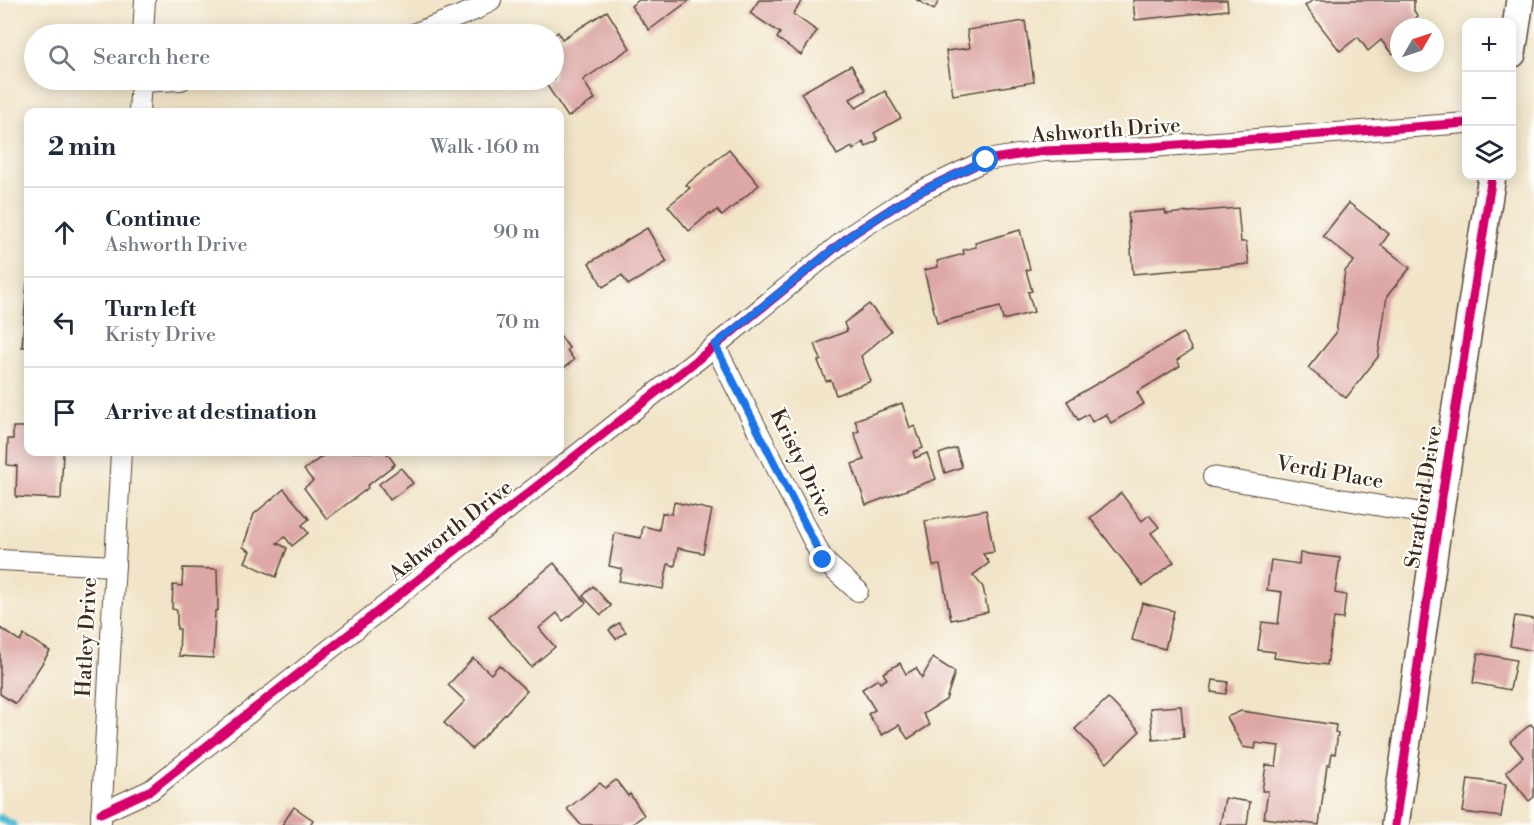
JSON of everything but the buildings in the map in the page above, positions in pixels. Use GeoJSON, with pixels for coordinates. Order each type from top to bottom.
{"type":"FeatureCollection","features":[{"type":"Feature","properties":{"kind":"street"},"geometry":{"type":"LineString","coordinates":[[144,24],[145,0]]}},
{"type":"Feature","properties":{"kind":"street"},"geometry":{"type":"LineString","coordinates":[[439,24],[475,10],[490,0]]}},
{"type":"Feature","properties":{"kind":"street"},"geometry":{"type":"LineString","coordinates":[[1516,27],[1520,0]]}},
{"type":"Feature","properties":{"kind":"street"},"geometry":{"type":"LineString","coordinates":[[139,108],[140,90]]}},
{"type":"Feature","properties":{"kind":"street","name":"Ashworth Drive"},"geometry":{"type":"LineString","coordinates":[[101,819],[151,790],[851,235],[911,196],[986,160],[1044,151],[1152,147],[1462,123]]}},
{"type":"Feature","properties":{"kind":"street","name":"Stratford Drive"},"geometry":{"type":"LineString","coordinates":[[1395,825],[1439,516],[1491,180]]}},
{"type":"Feature","properties":{"kind":"street","name":"Kristy Drive"},"geometry":{"type":"LineString","coordinates":[[715,345],[823,560],[858,591]]}},
{"type":"Feature","properties":{"kind":"street","name":"Hatley Drive"},"geometry":{"type":"LineString","coordinates":[[101,819],[121,456]]}},
{"type":"Feature","properties":{"kind":"street","name":"Verdi Place"},"geometry":{"type":"LineString","coordinates":[[1213,477],[1439,516]]}},
{"type":"Feature","properties":{"kind":"street"},"geometry":{"type":"LineString","coordinates":[[0,560],[115,566]]}},
{"type":"Feature","properties":{"kind":"waterway"},"geometry":{"type":"LineString","coordinates":[[0,818],[13,825]]}},
{"type":"Feature","properties":{"kind":"cycle path"},"geometry":{"type":"LineString","coordinates":[[101,813],[151,790],[715,346],[851,235],[911,196],[986,160],[1044,151],[1152,147],[1462,123]]}},
{"type":"Feature","properties":{"kind":"cycle path"},"geometry":{"type":"LineString","coordinates":[[1395,825],[1439,516],[1491,180]]}},
{"type":"Feature","properties":{"kind":"route"},"geometry":{"type":"LineString","coordinates":[[823,560],[715,345],[851,235],[911,196],[986,160]]}}]}
